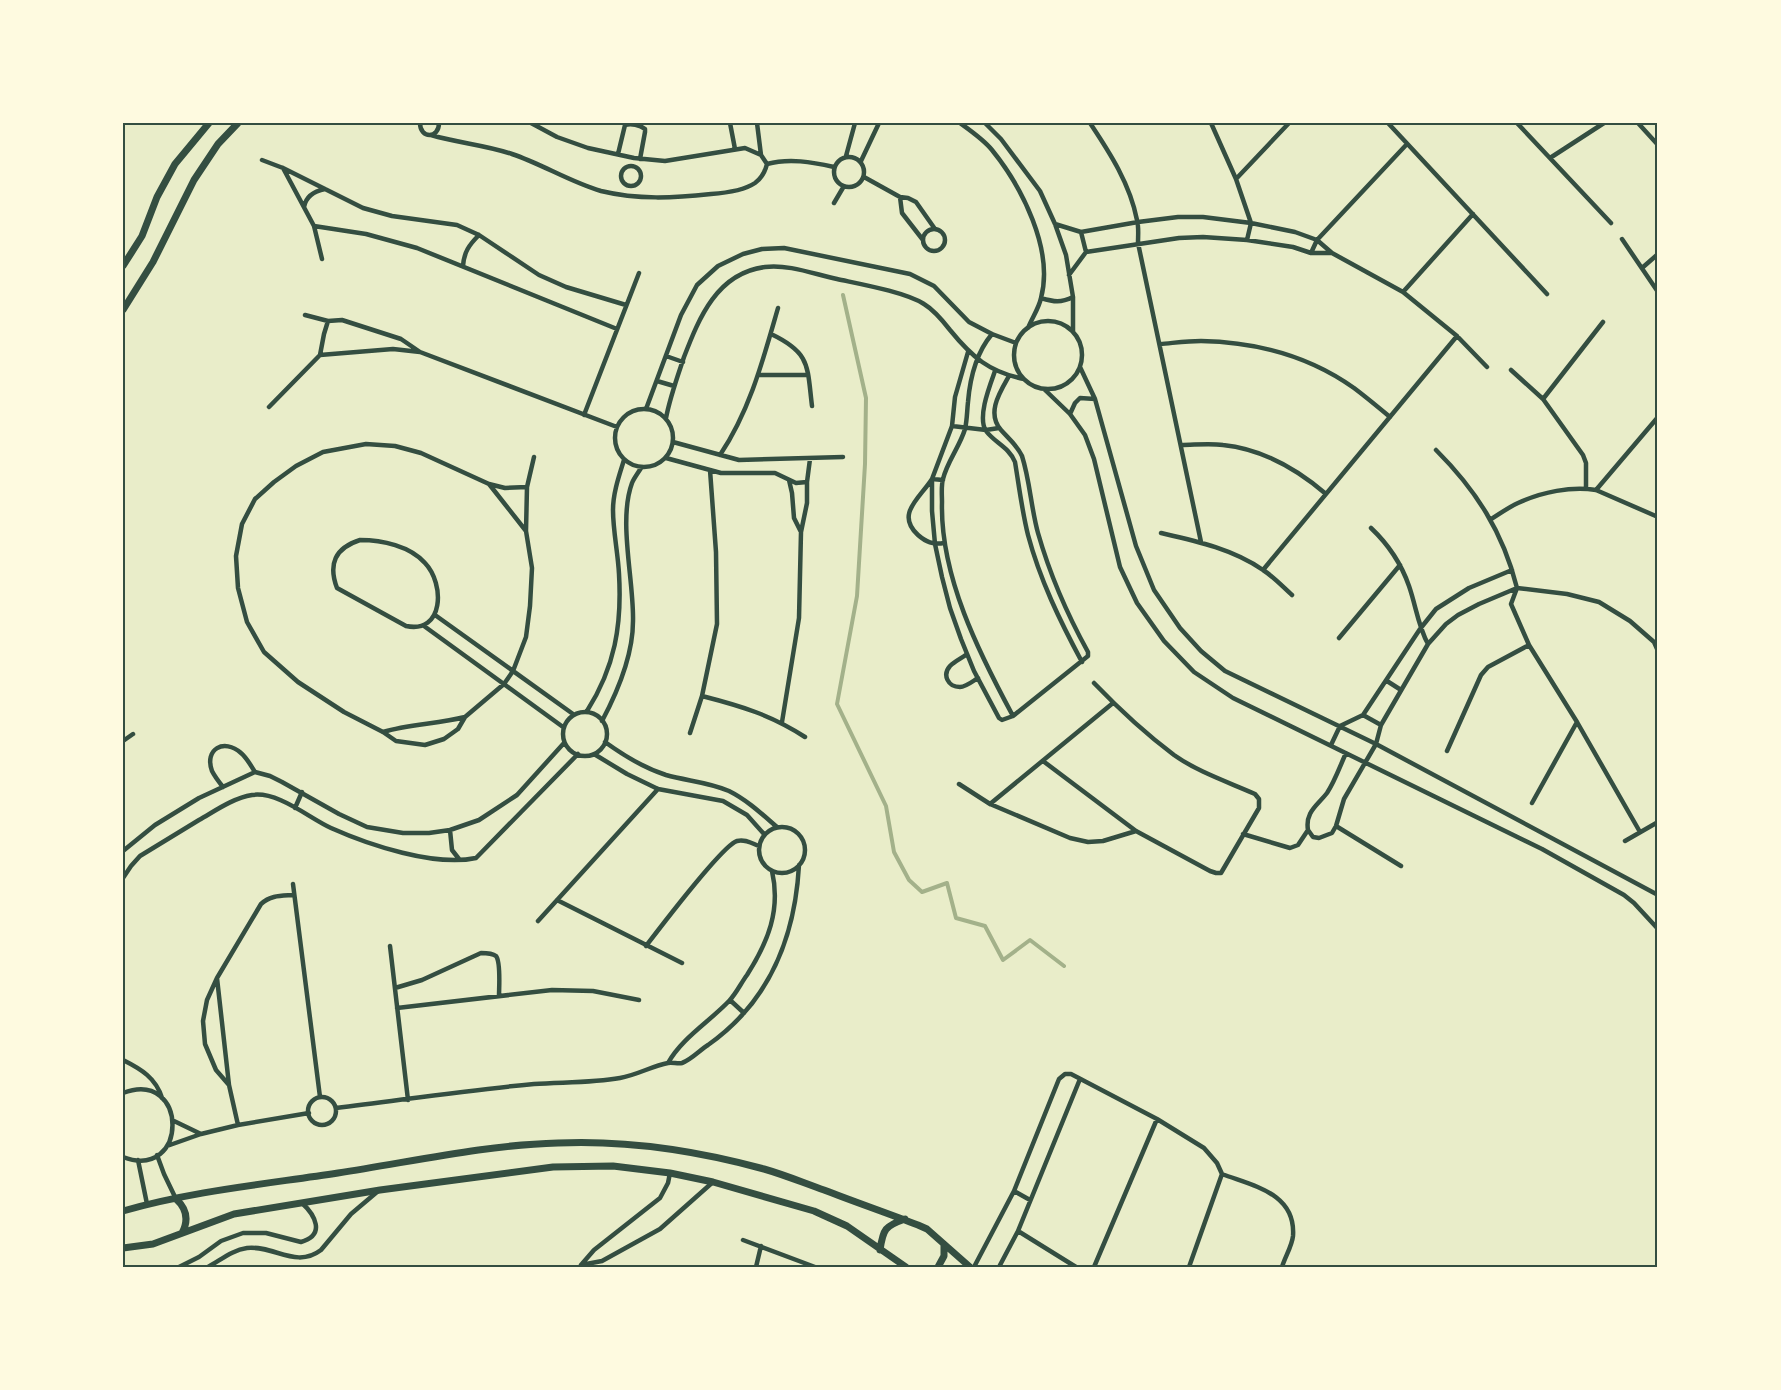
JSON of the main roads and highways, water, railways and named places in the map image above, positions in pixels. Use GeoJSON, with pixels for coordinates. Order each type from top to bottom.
{"type":"FeatureCollection","features":[{"type":"Feature","properties":{"kind":"main road"},"geometry":{"type":"LineString","coordinates":[[123,266],[141,236],[157,197],[175,164],[209,123]]}},
{"type":"Feature","properties":{"kind":"main road"},"geometry":{"type":"LineString","coordinates":[[123,310],[153,262],[194,180],[218,144],[238,123]]}},
{"type":"Feature","properties":{"kind":"main road"},"geometry":{"type":"LineString","coordinates":[[123,1211],[147,1204],[362,1170],[477,1149],[558,1143],[616,1144],[680,1151],[766,1169],[927,1229],[972,1267]]}},
{"type":"Feature","properties":{"kind":"main road"},"geometry":{"type":"LineString","coordinates":[[123,1241],[126,1248],[153,1244],[234,1214],[380,1190],[554,1167],[613,1166],[670,1173],[714,1182],[814,1211],[847,1226],[906,1267]]}},
{"type":"Feature","properties":{"kind":"main road"},"geometry":{"type":"LineString","coordinates":[[176,1199],[183,1207],[186,1218],[182,1233]]}},
{"type":"Feature","properties":{"kind":"main road"},"geometry":{"type":"LineString","coordinates":[[880,1250],[882,1235],[886,1229],[891,1224],[904,1219]]}},
{"type":"Feature","properties":{"kind":"main road"},"geometry":{"type":"LineString","coordinates":[[938,1267],[944,1256],[944,1245]]}},
{"type":"Feature","properties":{"kind":"waterway"},"geometry":{"type":"LineString","coordinates":[[843,295],[866,398],[865,464],[857,596],[837,704],[886,806],[894,852],[909,880],[922,892],[947,883],[956,918],[985,926],[1003,960],[1030,940],[1064,966]]}}]}
